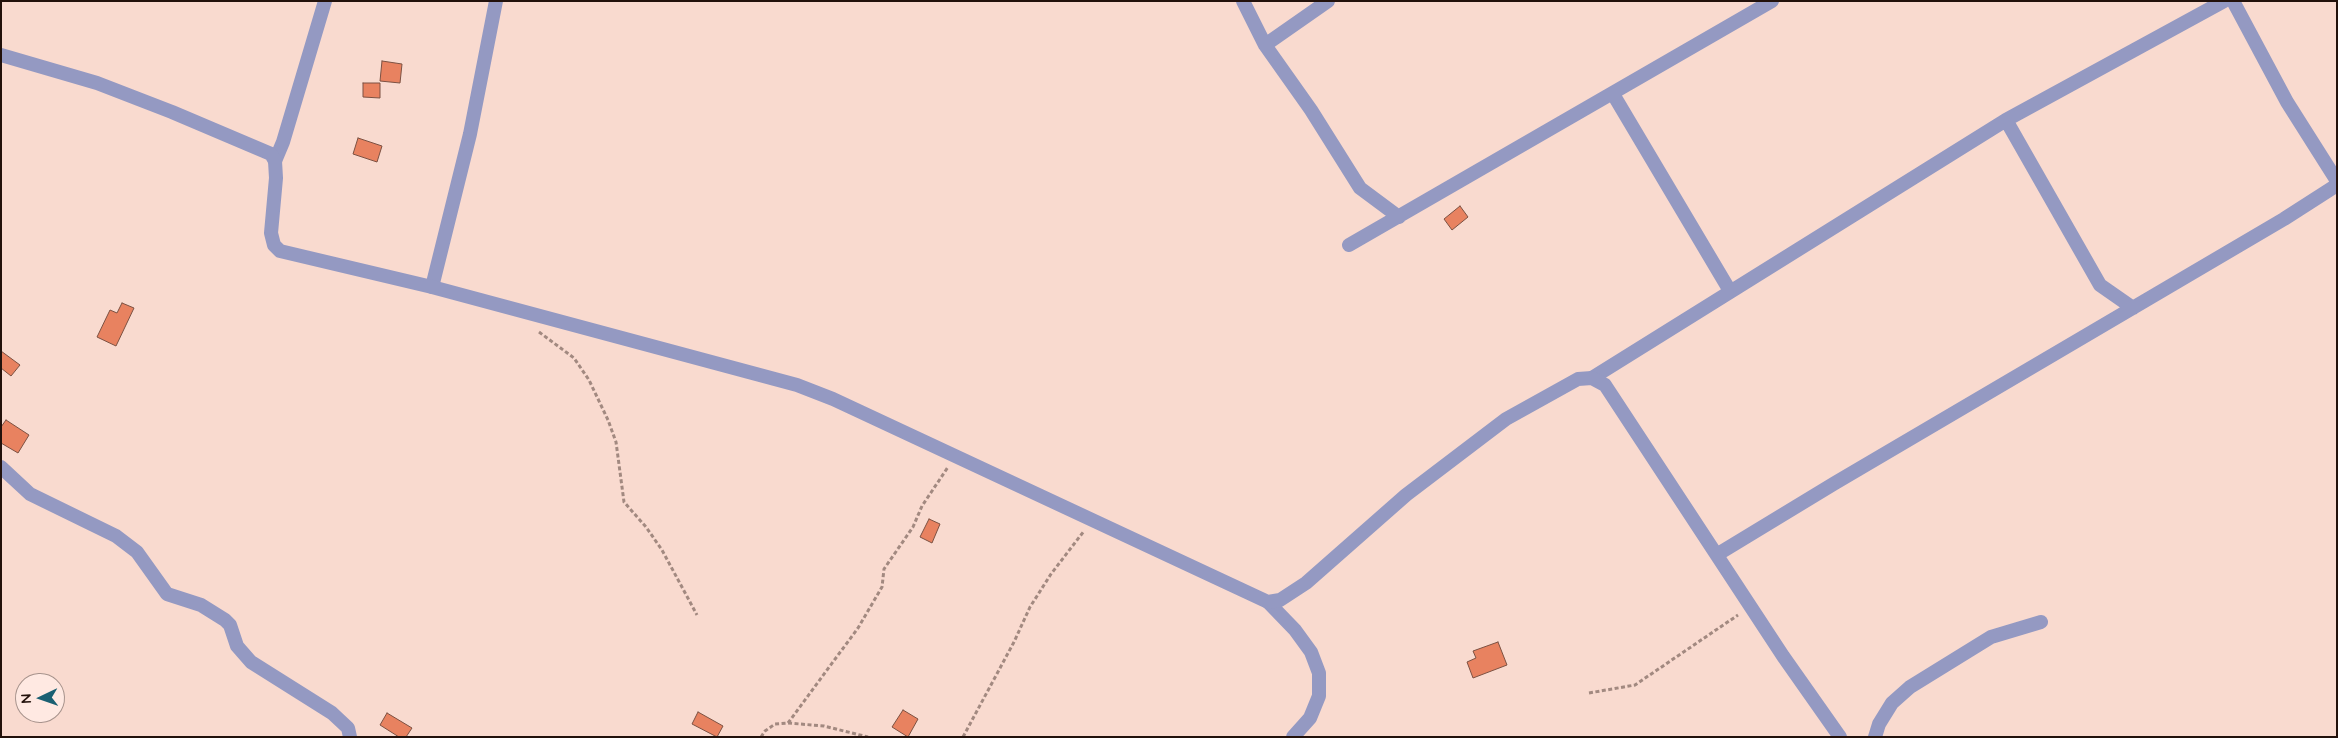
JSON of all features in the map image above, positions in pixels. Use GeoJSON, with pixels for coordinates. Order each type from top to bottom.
{"type":"FeatureCollection","features":[{"type":"Feature","properties":{"kind":"street"},"geometry":{"type":"LineString","coordinates":[[325,1],[283,142],[275,161],[276,178],[271,233],[274,245],[280,251],[432,287],[797,385],[956,456],[1268,602],[1295,630],[1311,652],[1319,673],[1319,696],[1310,718],[1293,737]]}},
{"type":"Feature","properties":{"kind":"street"},"geometry":{"type":"LineString","coordinates":[[432,287],[470,134],[496,1]]}},
{"type":"Feature","properties":{"kind":"street"},"geometry":{"type":"LineString","coordinates":[[1244,1],[1265,44],[1306,103],[1360,188],[1399,217]]}},
{"type":"Feature","properties":{"kind":"street"},"geometry":{"type":"LineString","coordinates":[[1265,44],[1328,1]]}},
{"type":"Feature","properties":{"kind":"street"},"geometry":{"type":"LineString","coordinates":[[1349,245],[1772,1]]}},
{"type":"Feature","properties":{"kind":"street"},"geometry":{"type":"LineString","coordinates":[[1268,602],[1280,600],[1306,584],[1406,495],[1506,419],[1578,379],[1592,378],[2006,120],[2224,1]]}},
{"type":"Feature","properties":{"kind":"street"},"geometry":{"type":"LineString","coordinates":[[1718,554],[1835,482],[2284,220],[2337,183],[2287,102],[2233,1]]}},
{"type":"Feature","properties":{"kind":"street"},"geometry":{"type":"LineString","coordinates":[[1,55],[97,83],[172,112],[268,152],[275,161]]}},
{"type":"Feature","properties":{"kind":"street"},"geometry":{"type":"LineString","coordinates":[[1613,94],[1730,291]]}},
{"type":"Feature","properties":{"kind":"street"},"geometry":{"type":"LineString","coordinates":[[2006,120],[2100,285],[2133,308]]}},
{"type":"Feature","properties":{"kind":"street"},"geometry":{"type":"LineString","coordinates":[[1592,378],[1605,385],[1840,737]]}},
{"type":"Feature","properties":{"kind":"street"},"geometry":{"type":"LineString","coordinates":[[1,467],[30,494],[116,536],[137,552],[167,594],[201,606],[226,620],[230,625],[237,646],[251,662],[332,713],[348,728],[350,737]]}},
{"type":"Feature","properties":{"kind":"street"},"geometry":{"type":"LineString","coordinates":[[1876,737],[1879,724],[1892,703],[1910,687],[1991,637],[2041,622]]}},
{"type":"Feature","properties":{"kind":"path"},"geometry":{"type":"LineString","coordinates":[[538,330],[574,358],[589,380],[616,442],[624,502],[646,527],[662,550],[697,615]]}},
{"type":"Feature","properties":{"kind":"path"},"geometry":{"type":"LineString","coordinates":[[788,723],[858,628],[879,592],[887,564],[914,528],[922,506],[956,456]]}},
{"type":"Feature","properties":{"kind":"path"},"geometry":{"type":"LineString","coordinates":[[963,737],[1014,642],[1030,607],[1050,574],[1092,520]]}},
{"type":"Feature","properties":{"kind":"path"},"geometry":{"type":"LineString","coordinates":[[1589,694],[1635,685],[1751,606]]}},
{"type":"Feature","properties":{"kind":"path"},"geometry":{"type":"LineString","coordinates":[[761,737],[765,730],[775,724],[788,723],[824,726],[868,737]]}},
{"type":"Feature","properties":{"kind":"building"},"geometry":{"type":"Polygon","coordinates":[[[382,61],[402,64],[400,83],[380,81],[382,61]]]}},
{"type":"Feature","properties":{"kind":"building"},"geometry":{"type":"Polygon","coordinates":[[[363,83],[380,83],[380,98],[363,97],[363,83]]]}},
{"type":"Feature","properties":{"kind":"building"},"geometry":{"type":"Polygon","coordinates":[[[358,138],[382,146],[377,162],[353,154],[358,138]]]}},
{"type":"Feature","properties":{"kind":"building"},"geometry":{"type":"Polygon","coordinates":[[[1460,206],[1468,217],[1452,230],[1444,219],[1460,206]]]}},
{"type":"Feature","properties":{"kind":"building"},"geometry":{"type":"Polygon","coordinates":[[[122,303],[134,308],[116,346],[97,337],[110,310],[117,313],[122,303]]]}},
{"type":"Feature","properties":{"kind":"building"},"geometry":{"type":"Polygon","coordinates":[[[1,351],[20,365],[11,376],[1,368],[1,351]]]}},
{"type":"Feature","properties":{"kind":"building"},"geometry":{"type":"Polygon","coordinates":[[[6,420],[29,435],[18,453],[1,443],[1,427],[6,420]]]}},
{"type":"Feature","properties":{"kind":"building"},"geometry":{"type":"Polygon","coordinates":[[[929,519],[940,524],[932,543],[920,537],[929,519]]]}},
{"type":"Feature","properties":{"kind":"building"},"geometry":{"type":"Polygon","coordinates":[[[1498,642],[1507,665],[1473,678],[1467,662],[1476,658],[1473,651],[1498,642]]]}},
{"type":"Feature","properties":{"kind":"building"},"geometry":{"type":"Polygon","coordinates":[[[903,710],[918,719],[908,737],[892,727],[903,710]]]}},
{"type":"Feature","properties":{"kind":"building"},"geometry":{"type":"Polygon","coordinates":[[[698,712],[723,726],[717,737],[692,724],[698,712]]]}},
{"type":"Feature","properties":{"kind":"building"},"geometry":{"type":"Polygon","coordinates":[[[387,713],[412,728],[406,737],[399,737],[380,725],[387,713]]]}}]}
